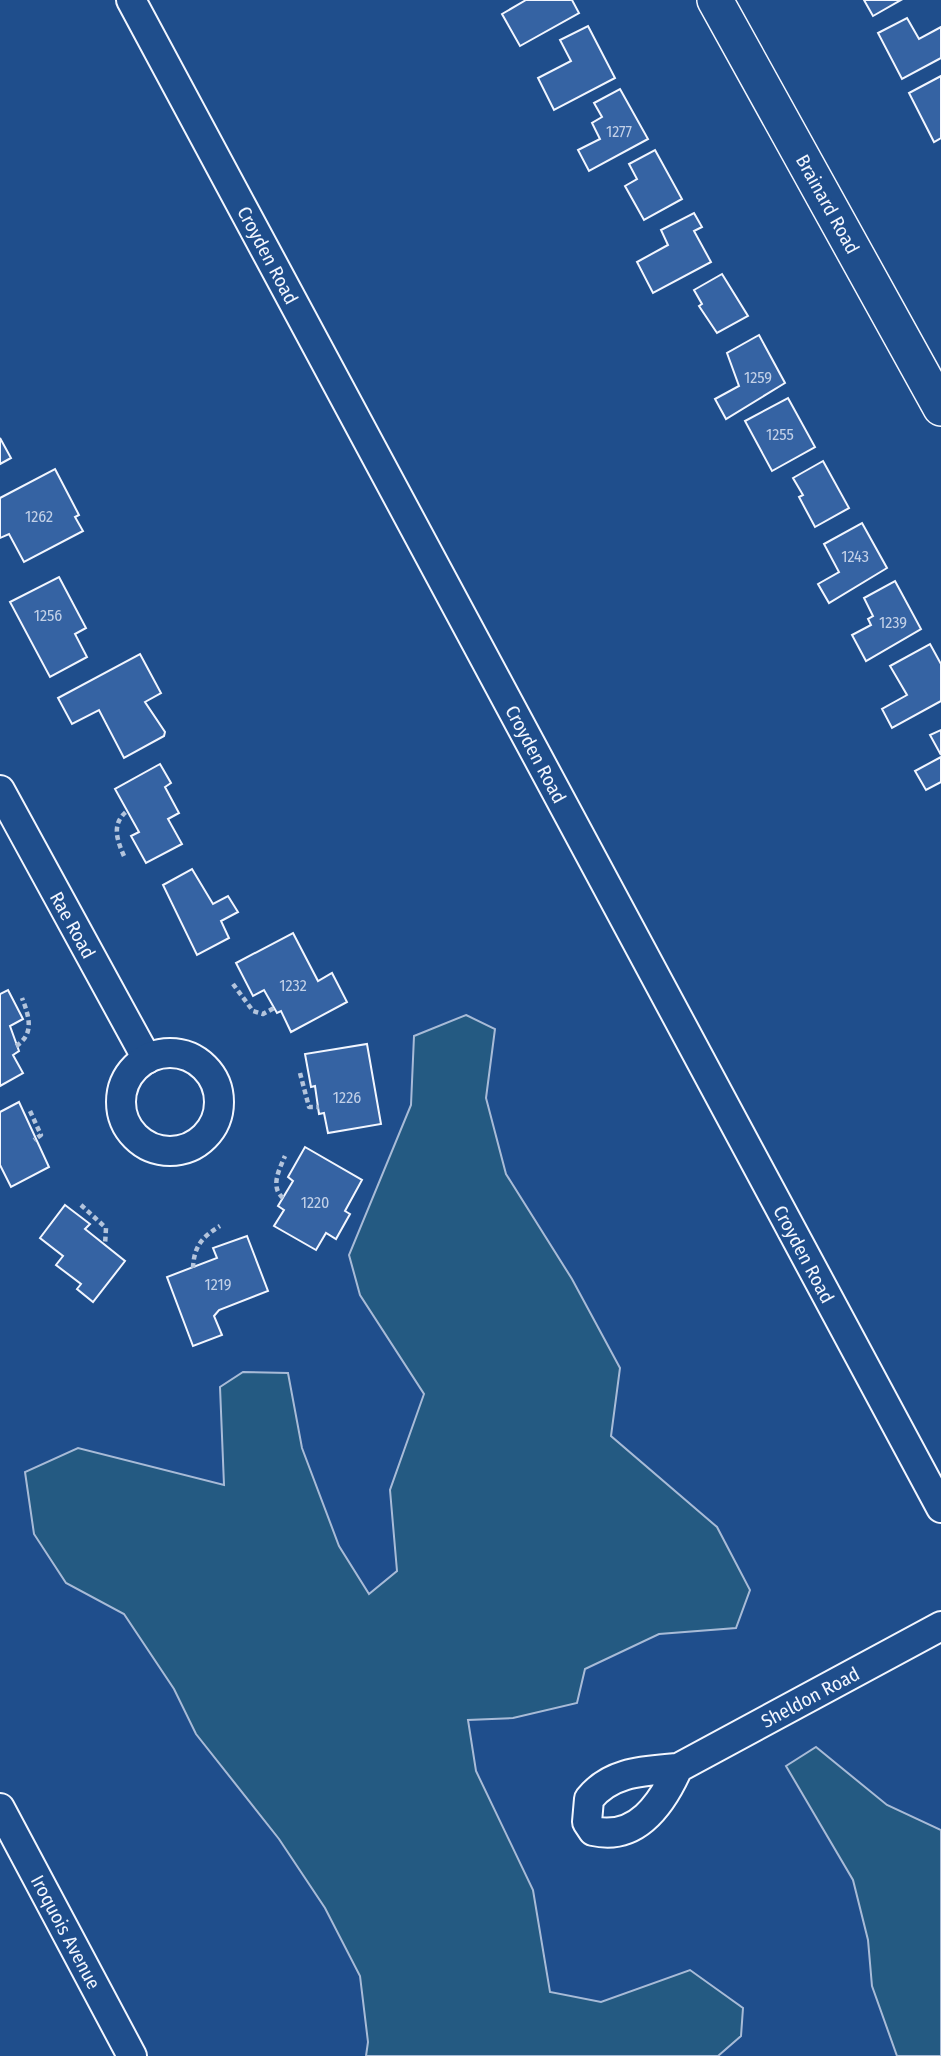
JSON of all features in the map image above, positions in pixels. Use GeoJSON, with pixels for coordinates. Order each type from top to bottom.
{"type":"FeatureCollection","features":[{"type":"Feature","properties":{"kind":"street","name":"Croyden Road"},"geometry":{"type":"LineString","coordinates":[[131,0],[941,1508]]}},
{"type":"Feature","properties":{"kind":"street","name":"Brainard Road"},"geometry":{"type":"LineString","coordinates":[[715,0],[941,408]]}},
{"type":"Feature","properties":{"kind":"street","name":"Rae Road"},"geometry":{"type":"LineString","coordinates":[[0,790],[146,1059]]}},
{"type":"Feature","properties":{"kind":"street","name":"Sheldon Road"},"geometry":{"type":"LineString","coordinates":[[678,1768],[941,1626]]}},
{"type":"Feature","properties":{"kind":"street","name":"Iroquois Avenue"},"geometry":{"type":"LineString","coordinates":[[0,1808],[132,2056]]}},
{"type":"Feature","properties":{"kind":"path"},"geometry":{"type":"LineString","coordinates":[[124,856],[116,833],[118,821],[127,811]]}},
{"type":"Feature","properties":{"kind":"path"},"geometry":{"type":"LineString","coordinates":[[233,984],[253,1012],[263,1014],[274,1008]]}},
{"type":"Feature","properties":{"kind":"path"},"geometry":{"type":"LineString","coordinates":[[16,1046],[29,1031],[29,1017],[22,998]]}},
{"type":"Feature","properties":{"kind":"path"},"geometry":{"type":"LineString","coordinates":[[300,1073],[306,1103],[309,1107],[318,1107]]}},
{"type":"Feature","properties":{"kind":"path"},"geometry":{"type":"LineString","coordinates":[[30,1111],[41,1135],[34,1140]]}},
{"type":"Feature","properties":{"kind":"path"},"geometry":{"type":"LineString","coordinates":[[283,1198],[277,1191],[276,1181],[285,1156]]}},
{"type":"Feature","properties":{"kind":"path"},"geometry":{"type":"LineString","coordinates":[[81,1205],[106,1228],[106,1245]]}},
{"type":"Feature","properties":{"kind":"path"},"geometry":{"type":"LineString","coordinates":[[192,1268],[193,1256],[200,1240],[220,1226]]}},
{"type":"Feature","properties":{"kind":"shaded area"},"geometry":{"type":"Polygon","coordinates":[[[466,1015],[495,1029],[486,1098],[506,1174],[572,1279],[620,1368],[611,1436],[717,1527],[750,1590],[736,1628],[659,1634],[585,1669],[577,1703],[513,1718],[468,1720],[476,1771],[533,1890],[550,1992],[601,2002],[690,1970],[743,2008],[741,2036],[718,2056],[366,2056],[368,2042],[360,1976],[325,1908],[279,1839],[196,1734],[174,1689],[124,1614],[66,1583],[34,1534],[25,1472],[78,1448],[224,1485],[220,1387],[243,1372],[288,1373],[302,1448],[339,1546],[369,1594],[397,1571],[390,1490],[424,1394],[360,1295],[349,1255],[411,1105],[414,1036],[466,1015]]]}},
{"type":"Feature","properties":{"kind":"shaded area"},"geometry":{"type":"Polygon","coordinates":[[[816,1747],[887,1805],[941,1830],[941,2056],[897,2056],[872,1986],[868,1940],[853,1880],[786,1766],[816,1747]]]}},
{"type":"Feature","properties":{"kind":"building"},"geometry":{"type":"Polygon","coordinates":[[[526,0],[572,0],[579,13],[520,46],[502,14],[526,0]]]}},
{"type":"Feature","properties":{"kind":"building"},"geometry":{"type":"Polygon","coordinates":[[[864,0],[901,0],[873,16],[864,0]]]}},
{"type":"Feature","properties":{"kind":"building"},"geometry":{"type":"Polygon","coordinates":[[[907,18],[919,39],[941,27],[941,58],[902,79],[878,33],[907,18]]]}},
{"type":"Feature","properties":{"kind":"building"},"geometry":{"type":"Polygon","coordinates":[[[588,26],[615,78],[554,110],[538,78],[571,61],[560,40],[588,26]]]}},
{"type":"Feature","properties":{"kind":"building"},"geometry":{"type":"Polygon","coordinates":[[[941,76],[941,138],[934,142],[909,93],[941,76]]]}},
{"type":"Feature","properties":{"kind":"building"},"geometry":{"type":"Polygon","coordinates":[[[620,89],[648,139],[589,171],[578,150],[600,139],[592,123],[602,117],[594,103],[620,89]]]}},
{"type":"Feature","properties":{"kind":"building"},"geometry":{"type":"Polygon","coordinates":[[[655,150],[682,199],[644,220],[625,186],[637,179],[629,164],[655,150]]]}},
{"type":"Feature","properties":{"kind":"building"},"geometry":{"type":"Polygon","coordinates":[[[694,213],[702,227],[694,231],[711,262],[653,293],[637,262],[668,245],[661,230],[694,213]]]}},
{"type":"Feature","properties":{"kind":"building"},"geometry":{"type":"Polygon","coordinates":[[[722,274],[748,316],[717,333],[699,306],[702,304],[694,290],[722,274]]]}},
{"type":"Feature","properties":{"kind":"building"},"geometry":{"type":"Polygon","coordinates":[[[759,335],[785,383],[726,419],[715,399],[739,386],[727,353],[759,335]]]}},
{"type":"Feature","properties":{"kind":"building"},"geometry":{"type":"Polygon","coordinates":[[[788,398],[815,447],[772,471],[745,421],[788,398]]]}},
{"type":"Feature","properties":{"kind":"building"},"geometry":{"type":"Polygon","coordinates":[[[0,438],[11,458],[0,464],[0,438]]]}},
{"type":"Feature","properties":{"kind":"building"},"geometry":{"type":"Polygon","coordinates":[[[823,461],[849,508],[815,527],[799,497],[803,495],[793,478],[823,461]]]}},
{"type":"Feature","properties":{"kind":"building"},"geometry":{"type":"Polygon","coordinates":[[[55,469],[79,515],[75,517],[83,531],[24,562],[9,534],[0,538],[0,498],[55,469]]]}},
{"type":"Feature","properties":{"kind":"building"},"geometry":{"type":"Polygon","coordinates":[[[862,523],[887,568],[829,603],[818,584],[839,572],[824,544],[862,523]]]}},
{"type":"Feature","properties":{"kind":"building"},"geometry":{"type":"Polygon","coordinates":[[[59,577],[86,628],[75,634],[87,657],[50,677],[10,602],[59,577]]]}},
{"type":"Feature","properties":{"kind":"building"},"geometry":{"type":"Polygon","coordinates":[[[895,581],[921,629],[866,661],[852,635],[871,625],[868,619],[873,616],[864,598],[895,581]]]}},
{"type":"Feature","properties":{"kind":"building"},"geometry":{"type":"Polygon","coordinates":[[[930,644],[941,664],[941,701],[892,728],[882,709],[907,695],[890,666],[930,644]]]}},
{"type":"Feature","properties":{"kind":"building"},"geometry":{"type":"Polygon","coordinates":[[[140,654],[161,693],[145,702],[165,732],[164,736],[124,758],[99,710],[72,724],[58,698],[140,654]]]}},
{"type":"Feature","properties":{"kind":"building"},"geometry":{"type":"Polygon","coordinates":[[[941,730],[941,755],[930,735],[941,730]]]}},
{"type":"Feature","properties":{"kind":"building"},"geometry":{"type":"Polygon","coordinates":[[[941,757],[941,782],[926,790],[915,771],[941,757]]]}},
{"type":"Feature","properties":{"kind":"building"},"geometry":{"type":"Polygon","coordinates":[[[160,764],[171,783],[165,787],[179,813],[168,819],[182,844],[146,863],[131,836],[139,832],[115,789],[160,764]]]}},
{"type":"Feature","properties":{"kind":"building"},"geometry":{"type":"Polygon","coordinates":[[[192,869],[213,904],[228,896],[238,912],[221,921],[229,938],[197,955],[163,885],[192,869]]]}},
{"type":"Feature","properties":{"kind":"building"},"geometry":{"type":"Polygon","coordinates":[[[293,933],[318,981],[332,973],[347,1002],[291,1032],[281,1011],[277,1013],[264,990],[253,996],[236,963],[293,933]]]}},
{"type":"Feature","properties":{"kind":"building"},"geometry":{"type":"Polygon","coordinates":[[[8,990],[23,1019],[10,1026],[19,1051],[13,1055],[23,1073],[0,1086],[0,994],[8,990]]]}},
{"type":"Feature","properties":{"kind":"building"},"geometry":{"type":"Polygon","coordinates":[[[367,1044],[381,1124],[328,1133],[324,1113],[319,1114],[315,1086],[311,1087],[305,1054],[367,1044]]]}},
{"type":"Feature","properties":{"kind":"building"},"geometry":{"type":"Polygon","coordinates":[[[19,1102],[49,1167],[11,1187],[0,1165],[0,1112],[19,1102]]]}},
{"type":"Feature","properties":{"kind":"building"},"geometry":{"type":"Polygon","coordinates":[[[305,1147],[362,1180],[345,1211],[350,1214],[336,1239],[326,1233],[316,1250],[274,1226],[284,1210],[278,1206],[293,1181],[288,1177],[305,1147]]]}},
{"type":"Feature","properties":{"kind":"building"},"geometry":{"type":"Polygon","coordinates":[[[65,1205],[90,1224],[85,1229],[125,1261],[93,1302],[77,1289],[81,1284],[56,1265],[63,1256],[40,1238],[65,1205]]]}},
{"type":"Feature","properties":{"kind":"building"},"geometry":{"type":"Polygon","coordinates":[[[247,1236],[268,1291],[219,1310],[214,1316],[222,1335],[193,1346],[167,1277],[217,1258],[213,1248],[247,1236]]]}}]}
